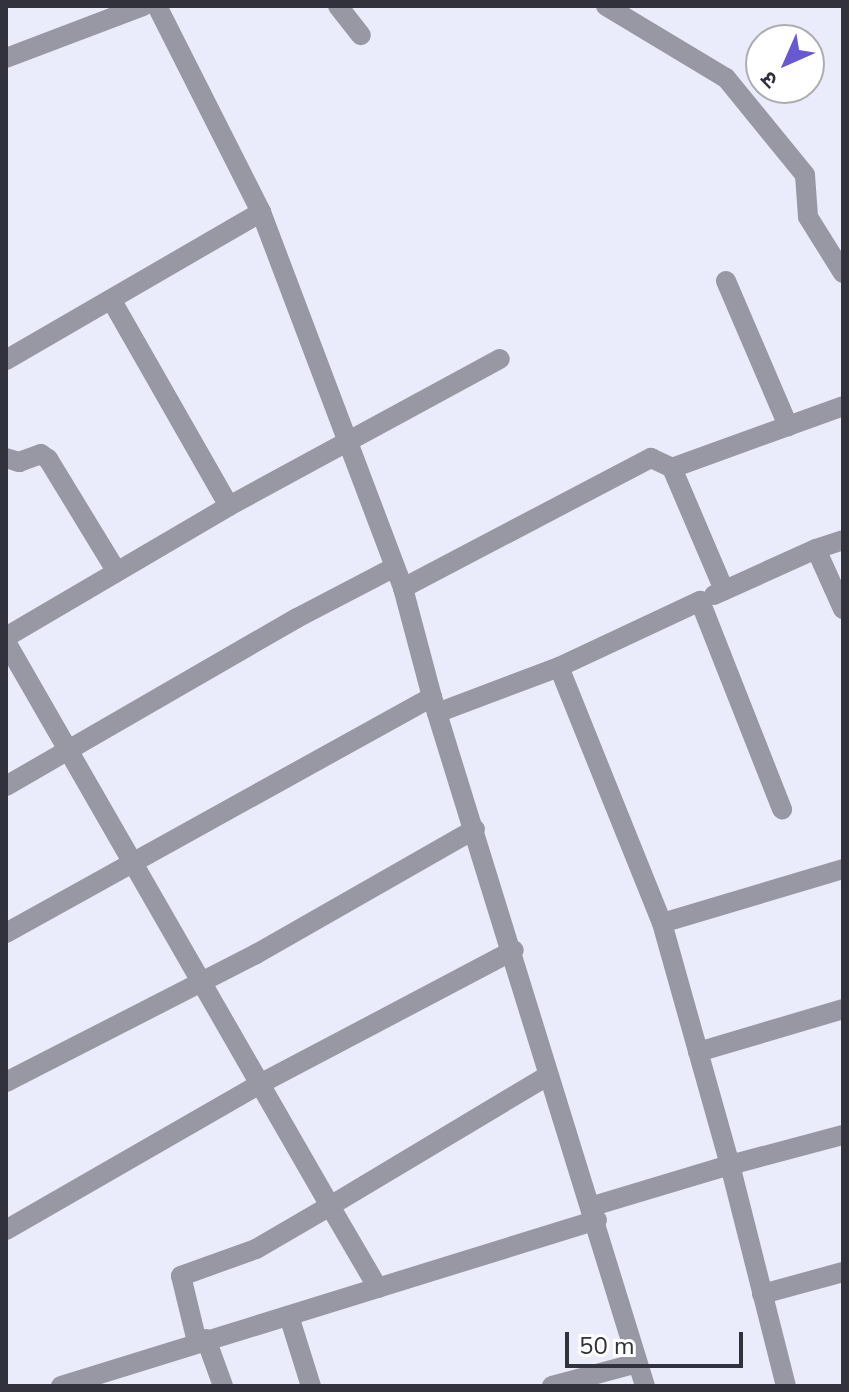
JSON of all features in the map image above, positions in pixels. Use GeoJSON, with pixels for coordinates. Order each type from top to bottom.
{"type":"FeatureCollection","features":[{"type":"Feature","properties":{"kind":"street"},"geometry":{"type":"LineString","coordinates":[[6,58],[143,6]]}},
{"type":"Feature","properties":{"kind":"street"},"geometry":{"type":"LineString","coordinates":[[157,6],[261,212],[351,441],[403,588],[435,705],[514,950],[549,1075],[595,1213],[645,1386]]}},
{"type":"Feature","properties":{"kind":"street"},"geometry":{"type":"LineString","coordinates":[[338,6],[361,35]]}},
{"type":"Feature","properties":{"kind":"street"},"geometry":{"type":"LineString","coordinates":[[606,6],[726,78],[805,175],[808,217],[843,273]]}},
{"type":"Feature","properties":{"kind":"street"},"geometry":{"type":"LineString","coordinates":[[6,360],[261,212]]}},
{"type":"Feature","properties":{"kind":"street"},"geometry":{"type":"LineString","coordinates":[[726,281],[788,426]]}},
{"type":"Feature","properties":{"kind":"street"},"geometry":{"type":"LineString","coordinates":[[112,301],[229,506]]}},
{"type":"Feature","properties":{"kind":"street"},"geometry":{"type":"LineString","coordinates":[[378,1288],[131,864],[6,639],[229,506],[500,359]]}},
{"type":"Feature","properties":{"kind":"street"},"geometry":{"type":"LineString","coordinates":[[672,468],[843,406]]}},
{"type":"Feature","properties":{"kind":"street"},"geometry":{"type":"LineString","coordinates":[[6,458],[19,462],[41,454],[48,459],[117,572]]}},
{"type":"Feature","properties":{"kind":"street"},"geometry":{"type":"LineString","coordinates":[[403,588],[651,458],[672,468],[724,590]]}},
{"type":"Feature","properties":{"kind":"street"},"geometry":{"type":"LineString","coordinates":[[6,933],[435,705],[559,667],[724,590],[843,540]]}},
{"type":"Feature","properties":{"kind":"street"},"geometry":{"type":"LineString","coordinates":[[816,549],[843,609]]}},
{"type":"Feature","properties":{"kind":"street"},"geometry":{"type":"LineString","coordinates":[[6,786],[297,618],[395,567]]}},
{"type":"Feature","properties":{"kind":"street"},"geometry":{"type":"LineString","coordinates":[[700,601],[782,809]]}},
{"type":"Feature","properties":{"kind":"street"},"geometry":{"type":"LineString","coordinates":[[559,667],[662,923],[730,1165],[786,1386]]}},
{"type":"Feature","properties":{"kind":"street"},"geometry":{"type":"LineString","coordinates":[[6,1082],[198,980],[256,954],[475,829]]}},
{"type":"Feature","properties":{"kind":"street"},"geometry":{"type":"LineString","coordinates":[[662,923],[843,869]]}},
{"type":"Feature","properties":{"kind":"street"},"geometry":{"type":"LineString","coordinates":[[6,1230],[258,1085],[514,950]]}},
{"type":"Feature","properties":{"kind":"street"},"geometry":{"type":"LineString","coordinates":[[698,1052],[843,1009]]}},
{"type":"Feature","properties":{"kind":"street"},"geometry":{"type":"LineString","coordinates":[[223,1386],[201,1341],[181,1276],[256,1249],[549,1075]]}},
{"type":"Feature","properties":{"kind":"street"},"geometry":{"type":"LineString","coordinates":[[61,1386],[378,1288],[730,1165],[843,1135]]}},
{"type":"Feature","properties":{"kind":"street"},"geometry":{"type":"LineString","coordinates":[[762,1294],[843,1272]]}},
{"type":"Feature","properties":{"kind":"street"},"geometry":{"type":"LineString","coordinates":[[289,1316],[311,1386]]}},
{"type":"Feature","properties":{"kind":"street"},"geometry":{"type":"LineString","coordinates":[[552,1386],[637,1363]]}}]}
